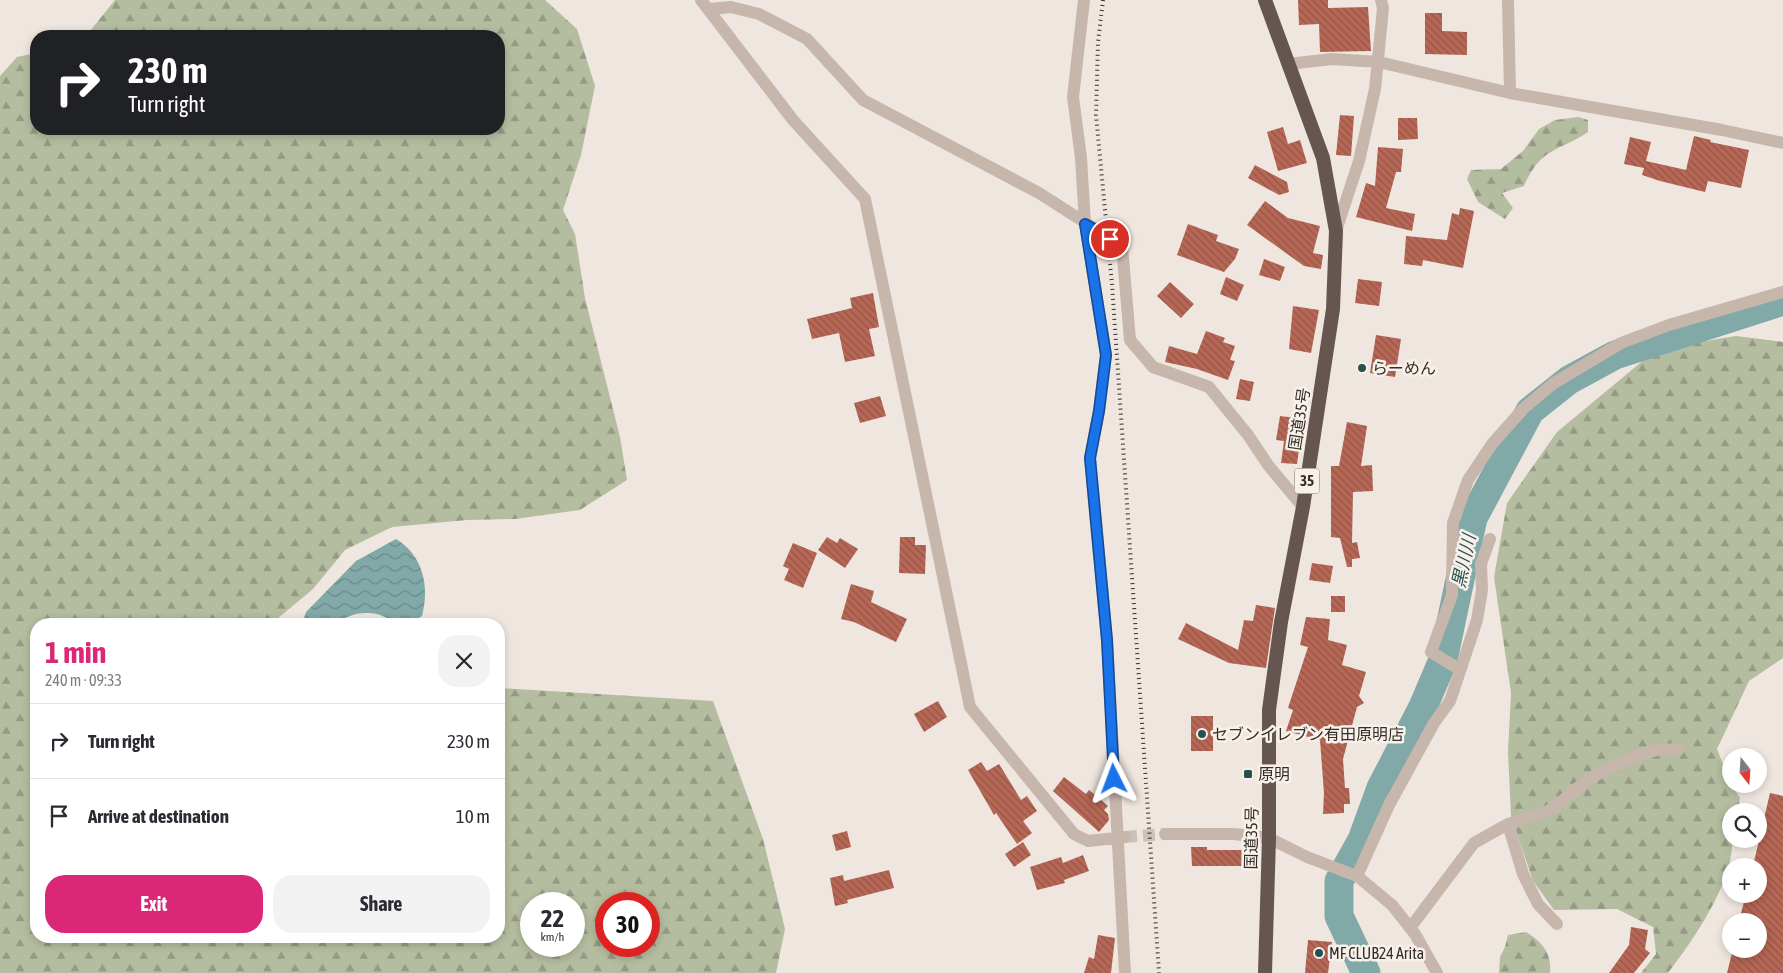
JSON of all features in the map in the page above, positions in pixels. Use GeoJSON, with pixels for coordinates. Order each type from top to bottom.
{"type":"FeatureCollection","features":[{"type":"Feature","properties":{"kind":"highway","name":"国道35号"},"geometry":{"type":"LineString","coordinates":[[1264,0],[1323,158],[1336,230],[1333,309],[1303,507],[1281,622],[1269,710],[1269,838],[1265,973]]}},
{"type":"Feature","properties":{"kind":"street"},"geometry":{"type":"LineString","coordinates":[[1084,0],[1073,97],[1085,224],[1106,355],[1099,411],[1090,458],[1107,640],[1121,838],[1125,973]]}},
{"type":"Feature","properties":{"kind":"street"},"geometry":{"type":"LineString","coordinates":[[1336,230],[1359,161],[1379,62],[1383,8],[1381,0]]}},
{"type":"Feature","properties":{"kind":"street"},"geometry":{"type":"LineString","coordinates":[[1508,0],[1510,93]]}},
{"type":"Feature","properties":{"kind":"street"},"geometry":{"type":"LineString","coordinates":[[705,5],[731,7],[759,14],[807,39],[863,100],[1039,193],[1122,246],[1130,340],[1153,367],[1210,387],[1248,435],[1268,465],[1303,507]]}},
{"type":"Feature","properties":{"kind":"street"},"geometry":{"type":"LineString","coordinates":[[705,5],[742,57],[794,120],[865,199],[970,707],[1074,834],[1088,841],[1121,838]]}},
{"type":"Feature","properties":{"kind":"street"},"geometry":{"type":"LineString","coordinates":[[1288,64],[1332,59],[1379,62],[1510,93],[1722,130],[1783,144]]}},
{"type":"Feature","properties":{"kind":"street"},"geometry":{"type":"LineString","coordinates":[[1458,669],[1431,652],[1452,595],[1453,523],[1468,480],[1492,444],[1524,408],[1554,383],[1621,343],[1669,325],[1783,292]]}},
{"type":"Feature","properties":{"kind":"street"},"geometry":{"type":"LineString","coordinates":[[1357,876],[1389,805],[1434,723],[1450,701],[1458,669],[1477,620],[1482,590],[1481,564],[1490,538]]}},
{"type":"Feature","properties":{"kind":"street"},"geometry":{"type":"LineString","coordinates":[[1410,928],[1474,843],[1508,824],[1552,810],[1590,778],[1635,756],[1657,750],[1679,749]]}},
{"type":"Feature","properties":{"kind":"street"},"geometry":{"type":"LineString","coordinates":[[1508,824],[1523,874],[1538,904],[1557,924]]}},
{"type":"Feature","properties":{"kind":"street"},"geometry":{"type":"LineString","coordinates":[[1165,834],[1234,834],[1269,838],[1307,857],[1357,876],[1392,905],[1410,928],[1438,973]]}},
{"type":"Feature","properties":{"kind":"green space"},"geometry":{"type":"Polygon","coordinates":[[[115,0],[545,0],[577,29],[595,86],[581,155],[563,210],[575,234],[585,298],[620,437],[627,480],[580,510],[515,519],[467,520],[392,527],[345,550],[313,589],[278,618],[30,618],[30,943],[505,943],[505,688],[713,701],[763,839],[785,929],[776,973],[0,973],[0,76],[17,57],[30,54],[30,135],[505,135],[505,30],[91,30],[115,0]]]}},
{"type":"Feature","properties":{"kind":"green space"},"geometry":{"type":"Polygon","coordinates":[[[1578,117],[1588,120],[1588,132],[1544,157],[1530,173],[1524,186],[1502,193],[1513,208],[1505,219],[1478,202],[1467,179],[1471,170],[1501,169],[1523,151],[1539,129],[1555,120],[1578,117]]]}},
{"type":"Feature","properties":{"kind":"green space"},"geometry":{"type":"Polygon","coordinates":[[[1736,336],[1783,342],[1783,658],[1749,681],[1717,749],[1722,762],[1722,793],[1737,793],[1740,798],[1739,803],[1722,803],[1722,848],[1732,848],[1731,858],[1722,858],[1722,885],[1719,893],[1710,911],[1668,973],[1641,973],[1656,954],[1653,927],[1617,909],[1554,910],[1533,881],[1511,816],[1508,752],[1511,693],[1494,577],[1507,503],[1557,432],[1657,349],[1736,336]]]}},
{"type":"Feature","properties":{"kind":"green space"},"geometry":{"type":"Polygon","coordinates":[[[1526,932],[1541,944],[1548,954],[1550,973],[1499,973],[1500,957],[1508,935],[1526,932]]]}},
{"type":"Feature","properties":{"kind":"water"},"geometry":{"type":"Polygon","coordinates":[[[396,539],[405,546],[413,554],[422,573],[425,594],[422,616],[418,618],[386,618],[375,614],[362,613],[345,618],[304,618],[306,612],[356,561],[396,539]]]}},
{"type":"Feature","properties":{"kind":"building"},"geometry":{"type":"Polygon","coordinates":[[[1298,0],[1328,0],[1328,8],[1368,7],[1371,51],[1320,52],[1319,24],[1299,25],[1298,0]]]}},
{"type":"Feature","properties":{"kind":"building"},"geometry":{"type":"Polygon","coordinates":[[[1425,13],[1442,13],[1442,31],[1467,32],[1467,55],[1425,54],[1425,13]]]}},
{"type":"Feature","properties":{"kind":"building"},"geometry":{"type":"Polygon","coordinates":[[[1340,115],[1354,116],[1351,156],[1336,155],[1340,115]]]}},
{"type":"Feature","properties":{"kind":"building"},"geometry":{"type":"Polygon","coordinates":[[[1398,118],[1417,118],[1418,139],[1398,140],[1398,118]]]}},
{"type":"Feature","properties":{"kind":"building"},"geometry":{"type":"Polygon","coordinates":[[[1283,127],[1288,144],[1300,140],[1307,163],[1278,171],[1267,132],[1283,127]]]}},
{"type":"Feature","properties":{"kind":"building"},"geometry":{"type":"Polygon","coordinates":[[[1694,136],[1711,140],[1710,142],[1749,150],[1741,188],[1708,181],[1705,192],[1642,175],[1644,168],[1624,164],[1630,137],[1651,142],[1646,161],[1686,170],[1694,136]]]}},
{"type":"Feature","properties":{"kind":"building"},"geometry":{"type":"Polygon","coordinates":[[[1378,147],[1403,149],[1401,172],[1396,172],[1386,208],[1415,214],[1412,231],[1356,217],[1366,183],[1375,186],[1378,147]]]}},
{"type":"Feature","properties":{"kind":"building"},"geometry":{"type":"Polygon","coordinates":[[[1255,165],[1287,182],[1289,192],[1279,195],[1248,178],[1255,165]]]}},
{"type":"Feature","properties":{"kind":"building"},"geometry":{"type":"Polygon","coordinates":[[[1265,201],[1288,218],[1320,226],[1313,253],[1323,255],[1321,269],[1304,266],[1247,225],[1265,201]]]}},
{"type":"Feature","properties":{"kind":"building"},"geometry":{"type":"Polygon","coordinates":[[[1460,208],[1474,211],[1463,268],[1423,260],[1422,266],[1404,264],[1406,236],[1447,240],[1452,213],[1459,215],[1460,208]]]}},
{"type":"Feature","properties":{"kind":"building"},"geometry":{"type":"Polygon","coordinates":[[[1188,224],[1218,235],[1216,241],[1239,249],[1235,259],[1224,272],[1177,255],[1188,224]]]}},
{"type":"Feature","properties":{"kind":"building"},"geometry":{"type":"Polygon","coordinates":[[[1264,259],[1285,267],[1280,281],[1259,275],[1264,259]]]}},
{"type":"Feature","properties":{"kind":"building"},"geometry":{"type":"Polygon","coordinates":[[[1226,277],[1244,285],[1237,301],[1220,294],[1226,277]]]}},
{"type":"Feature","properties":{"kind":"building"},"geometry":{"type":"Polygon","coordinates":[[[1358,279],[1382,282],[1379,306],[1355,303],[1358,279]]]}},
{"type":"Feature","properties":{"kind":"building"},"geometry":{"type":"Polygon","coordinates":[[[1170,282],[1194,304],[1181,318],[1157,296],[1170,282]]]}},
{"type":"Feature","properties":{"kind":"building"},"geometry":{"type":"Polygon","coordinates":[[[873,293],[879,327],[869,329],[875,356],[845,362],[839,333],[812,339],[807,319],[852,308],[850,298],[873,293]]]}},
{"type":"Feature","properties":{"kind":"building"},"geometry":{"type":"Polygon","coordinates":[[[1293,306],[1319,310],[1311,353],[1289,349],[1293,306]]]}},
{"type":"Feature","properties":{"kind":"building"},"geometry":{"type":"Polygon","coordinates":[[[1206,331],[1225,338],[1223,342],[1235,346],[1230,360],[1235,361],[1228,380],[1197,369],[1165,362],[1169,346],[1197,354],[1206,331]]]}},
{"type":"Feature","properties":{"kind":"building"},"geometry":{"type":"Polygon","coordinates":[[[1376,335],[1401,339],[1395,377],[1370,373],[1376,335]]]}},
{"type":"Feature","properties":{"kind":"building"},"geometry":{"type":"Polygon","coordinates":[[[1240,379],[1254,382],[1250,401],[1236,399],[1240,379]]]}},
{"type":"Feature","properties":{"kind":"building"},"geometry":{"type":"Polygon","coordinates":[[[880,396],[886,416],[860,423],[854,403],[880,396]]]}},
{"type":"Feature","properties":{"kind":"building"},"geometry":{"type":"Polygon","coordinates":[[[1280,416],[1303,419],[1297,464],[1281,463],[1284,441],[1276,440],[1280,416]]]}},
{"type":"Feature","properties":{"kind":"building"},"geometry":{"type":"Polygon","coordinates":[[[1347,422],[1367,426],[1361,466],[1372,465],[1373,491],[1353,492],[1352,543],[1357,542],[1360,558],[1352,559],[1352,567],[1347,567],[1340,538],[1331,537],[1331,466],[1339,466],[1347,422]]]}},
{"type":"Feature","properties":{"kind":"building"},"geometry":{"type":"Polygon","coordinates":[[[827,537],[837,543],[840,538],[858,549],[845,568],[818,550],[827,537]]]}},
{"type":"Feature","properties":{"kind":"building"},"geometry":{"type":"Polygon","coordinates":[[[900,537],[915,537],[915,545],[926,545],[925,574],[899,573],[900,537]]]}},
{"type":"Feature","properties":{"kind":"building"},"geometry":{"type":"Polygon","coordinates":[[[793,543],[817,553],[803,588],[784,580],[789,569],[783,566],[793,543]]]}},
{"type":"Feature","properties":{"kind":"building"},"geometry":{"type":"Polygon","coordinates":[[[1312,563],[1333,566],[1330,583],[1309,580],[1312,563]]]}},
{"type":"Feature","properties":{"kind":"building"},"geometry":{"type":"Polygon","coordinates":[[[851,584],[874,591],[871,602],[907,619],[896,642],[854,622],[841,619],[851,584]]]}},
{"type":"Feature","properties":{"kind":"building"},"geometry":{"type":"Polygon","coordinates":[[[1331,596],[1345,596],[1345,612],[1331,612],[1331,596]]]}},
{"type":"Feature","properties":{"kind":"building"},"geometry":{"type":"Polygon","coordinates":[[[1256,605],[1275,608],[1266,668],[1229,663],[1178,639],[1186,623],[1238,650],[1244,620],[1253,621],[1256,605]]]}},
{"type":"Feature","properties":{"kind":"building"},"geometry":{"type":"Polygon","coordinates":[[[1306,617],[1330,619],[1328,640],[1347,645],[1342,665],[1366,672],[1359,696],[1364,703],[1357,707],[1343,759],[1345,788],[1349,788],[1350,804],[1344,804],[1344,813],[1323,814],[1324,793],[1320,740],[1286,731],[1293,710],[1288,708],[1308,647],[1300,645],[1306,617]]]}},
{"type":"Feature","properties":{"kind":"building"},"geometry":{"type":"Polygon","coordinates":[[[938,701],[947,717],[924,732],[914,714],[938,701]]]}},
{"type":"Feature","properties":{"kind":"building","name":"セブンイレブン有田原明店"},"geometry":{"type":"Polygon","coordinates":[[[1191,716],[1213,716],[1213,751],[1191,751],[1191,716]]]}},
{"type":"Feature","properties":{"kind":"building"},"geometry":{"type":"Polygon","coordinates":[[[981,762],[987,771],[999,764],[1021,800],[1027,796],[1037,811],[1023,821],[1032,833],[1017,844],[996,813],[994,815],[968,770],[981,762]]]}},
{"type":"Feature","properties":{"kind":"building"},"geometry":{"type":"Polygon","coordinates":[[[1064,777],[1086,794],[1089,790],[1108,806],[1104,810],[1108,814],[1109,820],[1099,832],[1053,791],[1064,777]]]}},
{"type":"Feature","properties":{"kind":"building"},"geometry":{"type":"Polygon","coordinates":[[[1770,793],[1783,796],[1783,973],[1727,973],[1731,958],[1767,958],[1767,913],[1741,913],[1744,903],[1767,903],[1767,858],[1755,858],[1757,848],[1767,848],[1767,806],[1770,793]]]}},
{"type":"Feature","properties":{"kind":"building"},"geometry":{"type":"Polygon","coordinates":[[[847,831],[851,847],[836,851],[832,835],[847,831]]]}},
{"type":"Feature","properties":{"kind":"building"},"geometry":{"type":"Polygon","coordinates":[[[1023,842],[1031,855],[1014,867],[1005,854],[1023,842]]]}},
{"type":"Feature","properties":{"kind":"building"},"geometry":{"type":"Polygon","coordinates":[[[1191,847],[1207,847],[1207,850],[1242,850],[1242,866],[1192,866],[1191,847]]]}},
{"type":"Feature","properties":{"kind":"building"},"geometry":{"type":"Polygon","coordinates":[[[1083,855],[1089,871],[1064,880],[1065,883],[1037,890],[1030,867],[1061,857],[1063,863],[1083,855]]]}},
{"type":"Feature","properties":{"kind":"building"},"geometry":{"type":"Polygon","coordinates":[[[889,870],[894,888],[847,900],[848,903],[835,906],[830,878],[843,875],[844,881],[889,870]]]}},
{"type":"Feature","properties":{"kind":"building"},"geometry":{"type":"Polygon","coordinates":[[[1631,927],[1648,930],[1645,949],[1650,953],[1634,973],[1609,973],[1629,945],[1631,927]]]}},
{"type":"Feature","properties":{"kind":"building"},"geometry":{"type":"Polygon","coordinates":[[[1098,935],[1115,938],[1111,973],[1084,973],[1089,957],[1094,959],[1098,935]]]}},
{"type":"Feature","properties":{"kind":"building","name":"MF CLUB24 Arita"},"geometry":{"type":"Polygon","coordinates":[[[1308,940],[1332,942],[1328,973],[1305,973],[1308,940]]]}},
{"type":"Feature","properties":{"kind":"waterway","name":"黒川川"},"geometry":{"type":"LineString","coordinates":[[1366,973],[1339,916],[1339,881],[1362,840],[1381,788],[1423,707],[1443,660],[1473,518],[1530,411],[1569,380],[1615,355],[1783,301]]}},
{"type":"Feature","properties":{"kind":"tunnel"},"geometry":{"type":"LineString","coordinates":[[1125,837],[1165,834]]}},
{"type":"Feature","properties":{"kind":"railway"},"geometry":{"type":"LineString","coordinates":[[1103,0],[1098,42],[1096,115],[1112,284],[1159,973]]}},
{"type":"Feature","properties":{"kind":"place","name":"らーめん"},"geometry":{"type":"Point","coordinates":[1362,368]}},
{"type":"Feature","properties":{"kind":"place","name":"セブンイレブン有田原明店"},"geometry":{"type":"Point","coordinates":[1202,734]}},
{"type":"Feature","properties":{"kind":"place","name":"原明"},"geometry":{"type":"Point","coordinates":[1248,774]}},
{"type":"Feature","properties":{"kind":"place","name":"MF CLUB24 Arita"},"geometry":{"type":"Point","coordinates":[1319,953]}},
{"type":"Feature","properties":{"kind":"route"},"geometry":{"type":"LineString","coordinates":[[1110,239],[1085,224],[1106,355],[1099,411],[1090,458],[1107,640],[1114,779]]}}]}
